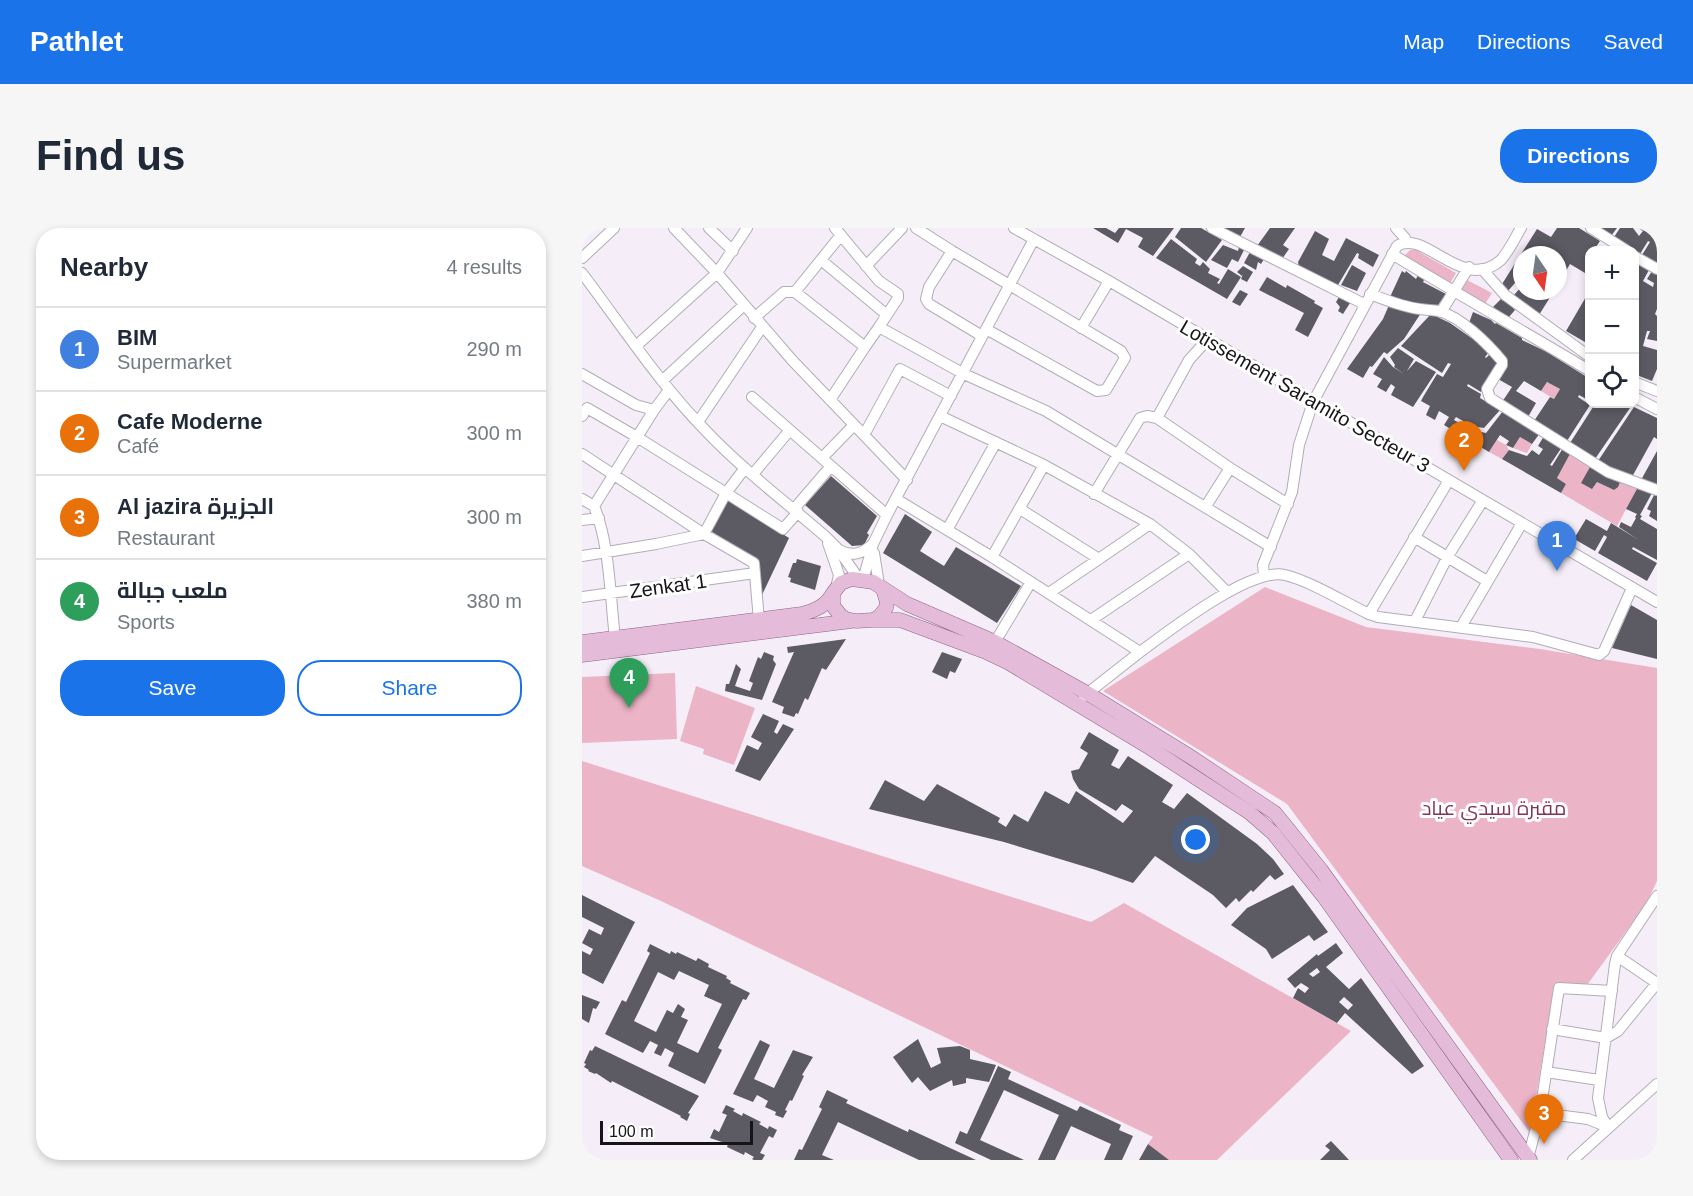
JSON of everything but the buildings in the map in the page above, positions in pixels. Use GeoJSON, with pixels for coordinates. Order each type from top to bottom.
{"type":"FeatureCollection","features":[{"type":"Feature","properties":{"kind":"main road"},"geometry":{"type":"LineString","coordinates":[[582,642],[815,611],[824,605],[846,580],[861,580],[881,587],[921,611],[995,642],[1187,763],[1272,832],[1330,893],[1529,1159]]}},
{"type":"Feature","properties":{"kind":"main road"},"geometry":{"type":"LineString","coordinates":[[873,620],[886,608],[887,602],[881,587]]}},
{"type":"Feature","properties":{"kind":"main road"},"geometry":{"type":"LineString","coordinates":[[835,590],[832,599],[836,611],[846,619],[856,621]]}},
{"type":"Feature","properties":{"kind":"main road"},"geometry":{"type":"LineString","coordinates":[[582,655],[856,621],[900,621],[986,652],[1082,698]]}},
{"type":"Feature","properties":{"kind":"main road"},"geometry":{"type":"LineString","coordinates":[[1330,893],[1511,1160]]}},
{"type":"Feature","properties":{"kind":"street"},"geometry":{"type":"LineString","coordinates":[[582,258],[615,228]]}},
{"type":"Feature","properties":{"kind":"street"},"geometry":{"type":"LineString","coordinates":[[674,228],[717,273],[758,323],[907,480]]}},
{"type":"Feature","properties":{"kind":"street"},"geometry":{"type":"LineString","coordinates":[[709,228],[734,251]]}},
{"type":"Feature","properties":{"kind":"street"},"geometry":{"type":"LineString","coordinates":[[636,346],[717,273],[734,251],[747,228]]}},
{"type":"Feature","properties":{"kind":"street"},"geometry":{"type":"LineString","coordinates":[[866,266],[902,228]]}},
{"type":"Feature","properties":{"kind":"street"},"geometry":{"type":"LineString","coordinates":[[916,228],[1124,355],[1125,358],[1106,390],[1097,391],[929,304],[926,299],[929,287],[952,251]]}},
{"type":"Feature","properties":{"kind":"street","name":"Lotissement Saramito Secteur 3"},"geometry":{"type":"LineString","coordinates":[[1014,228],[1109,281],[1657,602]]}},
{"type":"Feature","properties":{"kind":"street"},"geometry":{"type":"LineString","coordinates":[[1212,228],[1364,304]]}},
{"type":"Feature","properties":{"kind":"street"},"geometry":{"type":"LineString","coordinates":[[1396,228],[1405,238]]}},
{"type":"Feature","properties":{"kind":"street"},"geometry":{"type":"LineString","coordinates":[[1264,575],[1263,565],[1292,492],[1299,445],[1313,402],[1392,254],[1405,238],[1422,238],[1469,267],[1482,269],[1500,261],[1521,228]]}},
{"type":"Feature","properties":{"kind":"street"},"geometry":{"type":"LineString","coordinates":[[1591,228],[1620,246]]}},
{"type":"Feature","properties":{"kind":"street"},"geometry":{"type":"LineString","coordinates":[[795,292],[821,260],[838,232],[879,281],[898,294],[898,298],[830,400]]}},
{"type":"Feature","properties":{"kind":"street"},"geometry":{"type":"LineString","coordinates":[[861,580],[873,544],[887,515],[1034,239]]}},
{"type":"Feature","properties":{"kind":"street"},"geometry":{"type":"LineString","coordinates":[[1392,254],[1585,368]]}},
{"type":"Feature","properties":{"kind":"street"},"geometry":{"type":"LineString","coordinates":[[1639,258],[1657,269]]}},
{"type":"Feature","properties":{"kind":"street"},"geometry":{"type":"LineString","coordinates":[[821,260],[887,315]]}},
{"type":"Feature","properties":{"kind":"street"},"geometry":{"type":"LineString","coordinates":[[1441,312],[1469,267]]}},
{"type":"Feature","properties":{"kind":"street"},"geometry":{"type":"LineString","coordinates":[[1482,269],[1505,295],[1586,354]]}},
{"type":"Feature","properties":{"kind":"street"},"geometry":{"type":"LineString","coordinates":[[582,273],[669,390],[698,422],[749,471],[826,537],[861,580]]}},
{"type":"Feature","properties":{"kind":"street"},"geometry":{"type":"LineString","coordinates":[[1081,328],[1109,281]]}},
{"type":"Feature","properties":{"kind":"street"},"geometry":{"type":"LineString","coordinates":[[698,422],[758,323],[784,292],[795,292],[865,347]]}},
{"type":"Feature","properties":{"kind":"street"},"geometry":{"type":"LineString","coordinates":[[1370,294],[1398,304],[1441,312],[1456,319],[1502,361],[1502,365],[1487,389],[1490,398],[1608,472],[1657,490]]}},
{"type":"Feature","properties":{"kind":"street"},"geometry":{"type":"LineString","coordinates":[[662,381],[744,305]]}},
{"type":"Feature","properties":{"kind":"street"},"geometry":{"type":"LineString","coordinates":[[879,327],[964,374],[1046,411],[1271,547]]}},
{"type":"Feature","properties":{"kind":"street"},"geometry":{"type":"LineString","coordinates":[[1157,418],[1189,360],[1207,340]]}},
{"type":"Feature","properties":{"kind":"street"},"geometry":{"type":"LineString","coordinates":[[864,435],[900,369],[951,396]]}},
{"type":"Feature","properties":{"kind":"street"},"geometry":{"type":"LineString","coordinates":[[582,374],[636,405],[654,410]]}},
{"type":"Feature","properties":{"kind":"street"},"geometry":{"type":"LineString","coordinates":[[1639,384],[1657,391]]}},
{"type":"Feature","properties":{"kind":"street"},"geometry":{"type":"LineString","coordinates":[[594,506],[669,390]]}},
{"type":"Feature","properties":{"kind":"street"},"geometry":{"type":"LineString","coordinates":[[752,397],[887,515]]}},
{"type":"Feature","properties":{"kind":"street"},"geometry":{"type":"LineString","coordinates":[[1639,399],[1657,409]]}},
{"type":"Feature","properties":{"kind":"street"},"geometry":{"type":"LineString","coordinates":[[582,416],[587,408],[783,529],[831,466]]}},
{"type":"Feature","properties":{"kind":"street"},"geometry":{"type":"LineString","coordinates":[[940,416],[1044,465],[1150,524],[1189,554],[1227,592]]}},
{"type":"Feature","properties":{"kind":"street"},"geometry":{"type":"LineString","coordinates":[[1094,494],[1140,418],[1147,416],[1157,418],[1288,504]]}},
{"type":"Feature","properties":{"kind":"street"},"geometry":{"type":"LineString","coordinates":[[822,458],[854,425]]}},
{"type":"Feature","properties":{"kind":"street"},"geometry":{"type":"LineString","coordinates":[[704,534],[726,493],[789,430]]}},
{"type":"Feature","properties":{"kind":"street"},"geometry":{"type":"LineString","coordinates":[[947,530],[996,442]]}},
{"type":"Feature","properties":{"kind":"street"},"geometry":{"type":"LineString","coordinates":[[582,454],[704,534],[754,563],[759,620]]}},
{"type":"Feature","properties":{"kind":"street"},"geometry":{"type":"LineString","coordinates":[[992,557],[1044,465]]}},
{"type":"Feature","properties":{"kind":"street"},"geometry":{"type":"LineString","coordinates":[[1206,506],[1230,468]]}},
{"type":"Feature","properties":{"kind":"street"},"geometry":{"type":"LineString","coordinates":[[1369,615],[1449,480]]}},
{"type":"Feature","properties":{"kind":"street"},"geometry":{"type":"LineString","coordinates":[[582,499],[594,506],[599,518],[615,638]]}},
{"type":"Feature","properties":{"kind":"street"},"geometry":{"type":"LineString","coordinates":[[896,499],[1050,593],[1140,652]]}},
{"type":"Feature","properties":{"kind":"street"},"geometry":{"type":"LineString","coordinates":[[1414,621],[1448,556],[1483,500]]}},
{"type":"Feature","properties":{"kind":"street"},"geometry":{"type":"LineString","coordinates":[[1020,509],[1099,559]]}},
{"type":"Feature","properties":{"kind":"street"},"geometry":{"type":"LineString","coordinates":[[582,520],[599,518]]}},
{"type":"Feature","properties":{"kind":"street"},"geometry":{"type":"LineString","coordinates":[[1461,627],[1522,523]]}},
{"type":"Feature","properties":{"kind":"street"},"geometry":{"type":"LineString","coordinates":[[1050,593],[1150,524]]}},
{"type":"Feature","properties":{"kind":"street"},"geometry":{"type":"LineString","coordinates":[[582,556],[704,534]]}},
{"type":"Feature","properties":{"kind":"street"},"geometry":{"type":"LineString","coordinates":[[826,537],[837,566],[839,581],[835,590]]}},
{"type":"Feature","properties":{"kind":"street"},"geometry":{"type":"LineString","coordinates":[[1414,537],[1487,581]]}},
{"type":"Feature","properties":{"kind":"street"},"geometry":{"type":"LineString","coordinates":[[838,549],[846,554],[856,554],[866,551],[873,544]]}},
{"type":"Feature","properties":{"kind":"street"},"geometry":{"type":"LineString","coordinates":[[873,544],[881,587]]}},
{"type":"Feature","properties":{"kind":"street"},"geometry":{"type":"LineString","coordinates":[[1091,620],[1189,554]]}},
{"type":"Feature","properties":{"kind":"street","name":"Zenkat 1"},"geometry":{"type":"LineString","coordinates":[[582,597],[755,573]]}},
{"type":"Feature","properties":{"kind":"street"},"geometry":{"type":"LineString","coordinates":[[1082,698],[1140,652],[1227,592],[1264,575],[1284,575],[1299,580],[1369,615],[1533,637],[1599,655],[1604,651],[1632,588]]}},
{"type":"Feature","properties":{"kind":"street"},"geometry":{"type":"LineString","coordinates":[[995,642],[1031,582]]}},
{"type":"Feature","properties":{"kind":"street"},"geometry":{"type":"LineString","coordinates":[[1608,1128],[1599,1107],[1599,1080],[1617,956],[1657,896]]}},
{"type":"Feature","properties":{"kind":"street"},"geometry":{"type":"LineString","coordinates":[[1552,1029],[1606,1038],[1618,1031],[1657,983],[1617,956]]}},
{"type":"Feature","properties":{"kind":"street"},"geometry":{"type":"LineString","coordinates":[[1529,1159],[1540,1113],[1559,988],[1612,991]]}},
{"type":"Feature","properties":{"kind":"street"},"geometry":{"type":"LineString","coordinates":[[1610,1011],[1627,1019]]}},
{"type":"Feature","properties":{"kind":"street"},"geometry":{"type":"LineString","coordinates":[[1546,1072],[1599,1080]]}},
{"type":"Feature","properties":{"kind":"street"},"geometry":{"type":"LineString","coordinates":[[1573,1160],[1657,1084]]}},
{"type":"Feature","properties":{"kind":"street"},"geometry":{"type":"LineString","coordinates":[[1646,1094],[1657,1100]]}},
{"type":"Feature","properties":{"kind":"street"},"geometry":{"type":"LineString","coordinates":[[1540,1113],[1587,1119],[1608,1128]]}},
{"type":"Feature","properties":{"kind":"green space"},"geometry":{"type":"Polygon","coordinates":[[[1410,250],[1416,250],[1456,273],[1450,283],[1404,256],[1410,250]]]}},
{"type":"Feature","properties":{"kind":"green space"},"geometry":{"type":"Polygon","coordinates":[[[1467,280],[1492,293],[1485,304],[1460,290],[1467,280]]]}},
{"type":"Feature","properties":{"kind":"green space"},"geometry":{"type":"Polygon","coordinates":[[[1547,382],[1560,389],[1554,399],[1541,391],[1547,382]]]}},
{"type":"Feature","properties":{"kind":"green space"},"geometry":{"type":"Polygon","coordinates":[[[1520,437],[1532,444],[1527,453],[1513,448],[1520,437]]]}},
{"type":"Feature","properties":{"kind":"green space"},"geometry":{"type":"Polygon","coordinates":[[[1497,440],[1506,445],[1509,450],[1502,459],[1489,452],[1497,440]]]}},
{"type":"Feature","properties":{"kind":"green space"},"geometry":{"type":"Polygon","coordinates":[[[1571,452],[1590,467],[1582,483],[1592,488],[1597,482],[1614,490],[1620,482],[1638,487],[1617,526],[1561,493],[1566,484],[1557,478],[1571,452]]]}},
{"type":"Feature","properties":{"kind":"green space","name":"مقبرة سيدي عياد"},"geometry":{"type":"Polygon","coordinates":[[[1265,587],[1366,627],[1540,649],[1657,668],[1657,881],[1646,904],[1587,985],[1555,983],[1530,1133],[1287,804],[1103,691],[1265,587]]]}},
{"type":"Feature","properties":{"kind":"green space"},"geometry":{"type":"Polygon","coordinates":[[[675,673],[677,739],[582,743],[582,677],[675,673]]]}},
{"type":"Feature","properties":{"kind":"green space"},"geometry":{"type":"Polygon","coordinates":[[[696,686],[755,708],[734,765],[703,754],[704,749],[680,741],[696,686]]]}},
{"type":"Feature","properties":{"kind":"green space"},"geometry":{"type":"Polygon","coordinates":[[[582,761],[1091,922],[1124,903],[1351,1031],[1217,1160],[1169,1160],[1148,1144],[1153,1137],[661,901],[582,866],[582,761]]]}},
{"type":"Feature","properties":{"kind":"place","name":"Cafe Moderne"},"geometry":{"type":"Point","coordinates":[1464,471]}},
{"type":"Feature","properties":{"kind":"place","name":"BIM"},"geometry":{"type":"Point","coordinates":[1557,571]}},
{"type":"Feature","properties":{"kind":"place","name":"ملعب جبالة"},"geometry":{"type":"Point","coordinates":[629,708]}},
{"type":"Feature","properties":{"kind":"place","name":"Al jazira الجزيرة"},"geometry":{"type":"Point","coordinates":[1544,1144]}}]}
